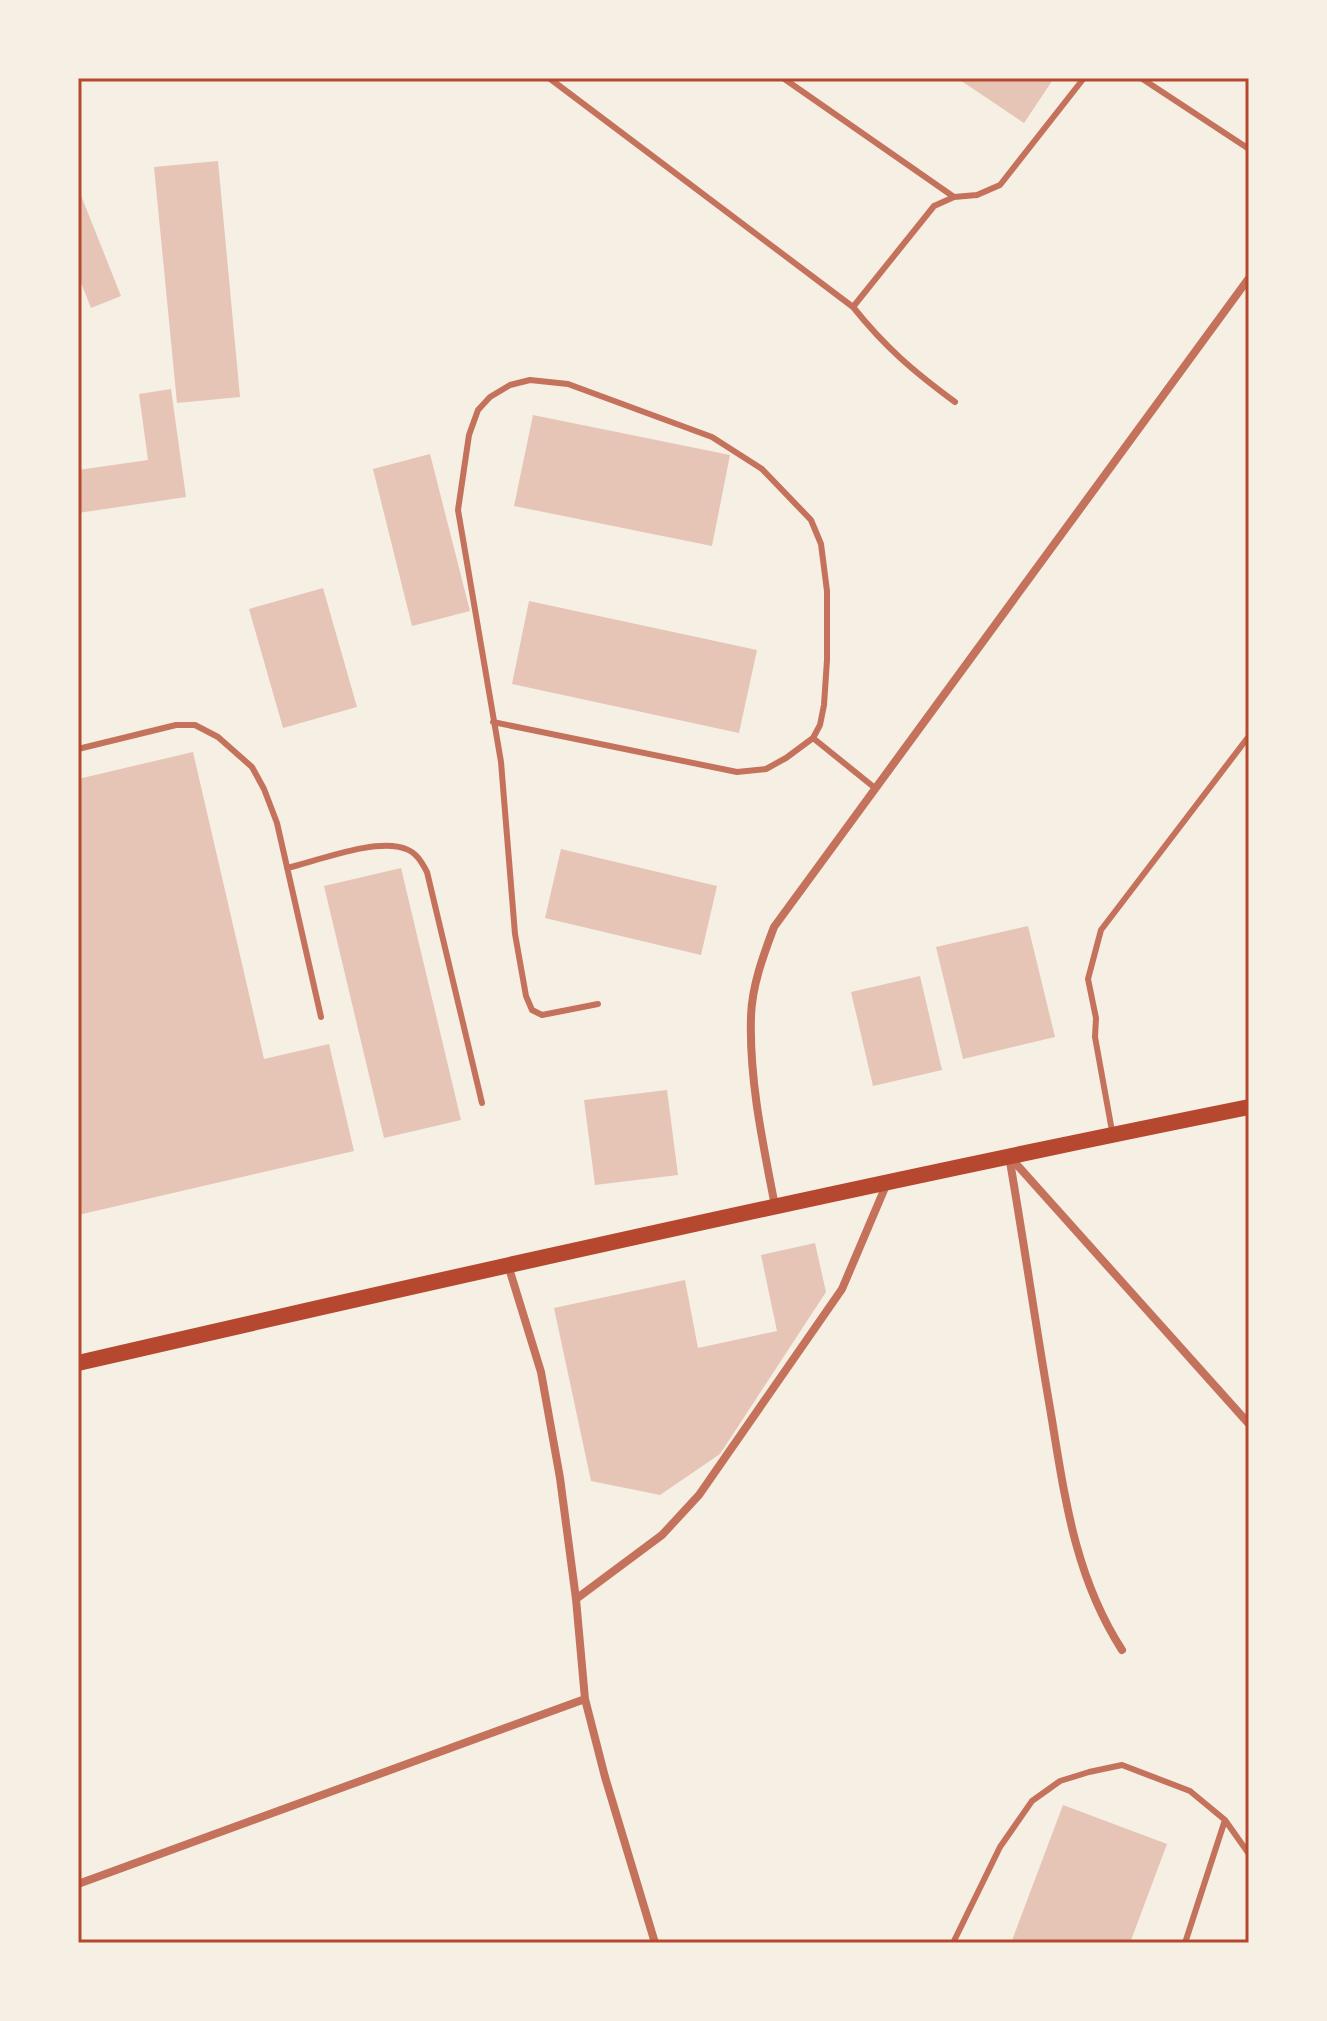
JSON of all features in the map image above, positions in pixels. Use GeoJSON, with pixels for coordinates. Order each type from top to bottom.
{"type":"FeatureCollection","features":[{"type":"Feature","properties":{"kind":"main road"},"geometry":{"type":"LineString","coordinates":[[78,1363],[507,1264],[1249,1107]]}},
{"type":"Feature","properties":{"kind":"street"},"geometry":{"type":"LineString","coordinates":[[775,1206],[759,1121],[751,1014],[760,964],[774,927],[1249,278]]}},
{"type":"Feature","properties":{"kind":"street"},"geometry":{"type":"LineString","coordinates":[[1009,1156],[1249,1424]]}},
{"type":"Feature","properties":{"kind":"street"},"geometry":{"type":"LineString","coordinates":[[1009,1156],[1072,1532],[1085,1579],[1102,1619],[1122,1650]]}},
{"type":"Feature","properties":{"kind":"street"},"geometry":{"type":"LineString","coordinates":[[576,1599],[662,1535],[699,1495],[842,1289],[887,1182]]}},
{"type":"Feature","properties":{"kind":"street"},"geometry":{"type":"LineString","coordinates":[[507,1264],[541,1372],[560,1478],[585,1699],[655,1943]]}},
{"type":"Feature","properties":{"kind":"street"},"geometry":{"type":"LineString","coordinates":[[78,1884],[585,1699]]}},
{"type":"Feature","properties":{"kind":"lane"},"geometry":{"type":"LineString","coordinates":[[549,78],[853,307],[891,351],[955,402]]}},
{"type":"Feature","properties":{"kind":"lane"},"geometry":{"type":"LineString","coordinates":[[783,78],[954,197]]}},
{"type":"Feature","properties":{"kind":"lane"},"geometry":{"type":"LineString","coordinates":[[853,307],[934,206],[954,197],[977,195],[1000,185],[1084,78]]}},
{"type":"Feature","properties":{"kind":"lane"},"geometry":{"type":"LineString","coordinates":[[1141,78],[1249,149]]}},
{"type":"Feature","properties":{"kind":"lane"},"geometry":{"type":"LineString","coordinates":[[493,722],[737,772],[766,769],[813,738],[820,725],[824,705],[827,591],[821,544],[811,520],[762,469],[712,437],[568,384],[530,380],[510,385],[490,397],[478,410],[469,435],[458,510],[507,813],[515,934],[528,1003],[542,1015],[598,1004]]}},
{"type":"Feature","properties":{"kind":"lane"},"geometry":{"type":"LineString","coordinates":[[78,749],[176,725],[195,725],[218,737],[252,767],[277,823],[321,1017]]}},
{"type":"Feature","properties":{"kind":"lane"},"geometry":{"type":"LineString","coordinates":[[1113,1135],[1088,979],[1101,930],[1249,736]]}},
{"type":"Feature","properties":{"kind":"lane"},"geometry":{"type":"LineString","coordinates":[[813,738],[875,788]]}},
{"type":"Feature","properties":{"kind":"lane"},"geometry":{"type":"LineString","coordinates":[[287,868],[392,845],[410,850],[420,860],[427,872],[482,1103]]}},
{"type":"Feature","properties":{"kind":"lane"},"geometry":{"type":"LineString","coordinates":[[953,1943],[1000,1847],[1032,1801],[1060,1781],[1089,1772],[1122,1765],[1190,1791],[1225,1820],[1249,1854]]}},
{"type":"Feature","properties":{"kind":"lane"},"geometry":{"type":"LineString","coordinates":[[1185,1943],[1225,1820]]}},
{"type":"Feature","properties":{"kind":"building"},"geometry":{"type":"Polygon","coordinates":[[[957,78],[1054,78],[1024,123],[957,78]]]}},
{"type":"Feature","properties":{"kind":"building"},"geometry":{"type":"Polygon","coordinates":[[[218,161],[240,397],[177,403],[154,167],[218,161]]]}},
{"type":"Feature","properties":{"kind":"building"},"geometry":{"type":"Polygon","coordinates":[[[78,188],[121,296],[91,308],[78,275],[78,188]]]}},
{"type":"Feature","properties":{"kind":"building"},"geometry":{"type":"Polygon","coordinates":[[[171,389],[186,497],[78,513],[78,470],[148,460],[139,394],[171,389]]]}},
{"type":"Feature","properties":{"kind":"building"},"geometry":{"type":"Polygon","coordinates":[[[533,415],[730,455],[712,546],[514,506],[533,415]]]}},
{"type":"Feature","properties":{"kind":"building"},"geometry":{"type":"Polygon","coordinates":[[[430,454],[470,611],[412,626],[373,469],[430,454]]]}},
{"type":"Feature","properties":{"kind":"building"},"geometry":{"type":"Polygon","coordinates":[[[323,588],[357,707],[283,728],[249,609],[323,588]]]}},
{"type":"Feature","properties":{"kind":"building"},"geometry":{"type":"Polygon","coordinates":[[[529,601],[757,650],[739,733],[512,684],[529,601]]]}},
{"type":"Feature","properties":{"kind":"building"},"geometry":{"type":"Polygon","coordinates":[[[193,752],[264,1059],[329,1044],[354,1151],[78,1215],[78,779],[193,752]]]}},
{"type":"Feature","properties":{"kind":"building"},"geometry":{"type":"Polygon","coordinates":[[[561,849],[717,886],[701,955],[545,918],[561,849]]]}},
{"type":"Feature","properties":{"kind":"building"},"geometry":{"type":"Polygon","coordinates":[[[401,868],[461,1120],[384,1138],[324,886],[401,868]]]}},
{"type":"Feature","properties":{"kind":"building"},"geometry":{"type":"Polygon","coordinates":[[[1028,926],[1055,1037],[963,1059],[936,947],[1028,926]]]}},
{"type":"Feature","properties":{"kind":"building"},"geometry":{"type":"Polygon","coordinates":[[[920,976],[942,1070],[873,1086],[851,992],[920,976]]]}},
{"type":"Feature","properties":{"kind":"building"},"geometry":{"type":"Polygon","coordinates":[[[667,1090],[678,1175],[595,1185],[584,1100],[667,1090]]]}},
{"type":"Feature","properties":{"kind":"building"},"geometry":{"type":"Polygon","coordinates":[[[815,1243],[826,1292],[720,1454],[660,1495],[591,1481],[554,1308],[685,1280],[698,1348],[777,1331],[761,1255],[815,1243]]]}},
{"type":"Feature","properties":{"kind":"building"},"geometry":{"type":"Polygon","coordinates":[[[1063,1805],[1167,1844],[1130,1943],[1011,1943],[1063,1805]]]}}]}
